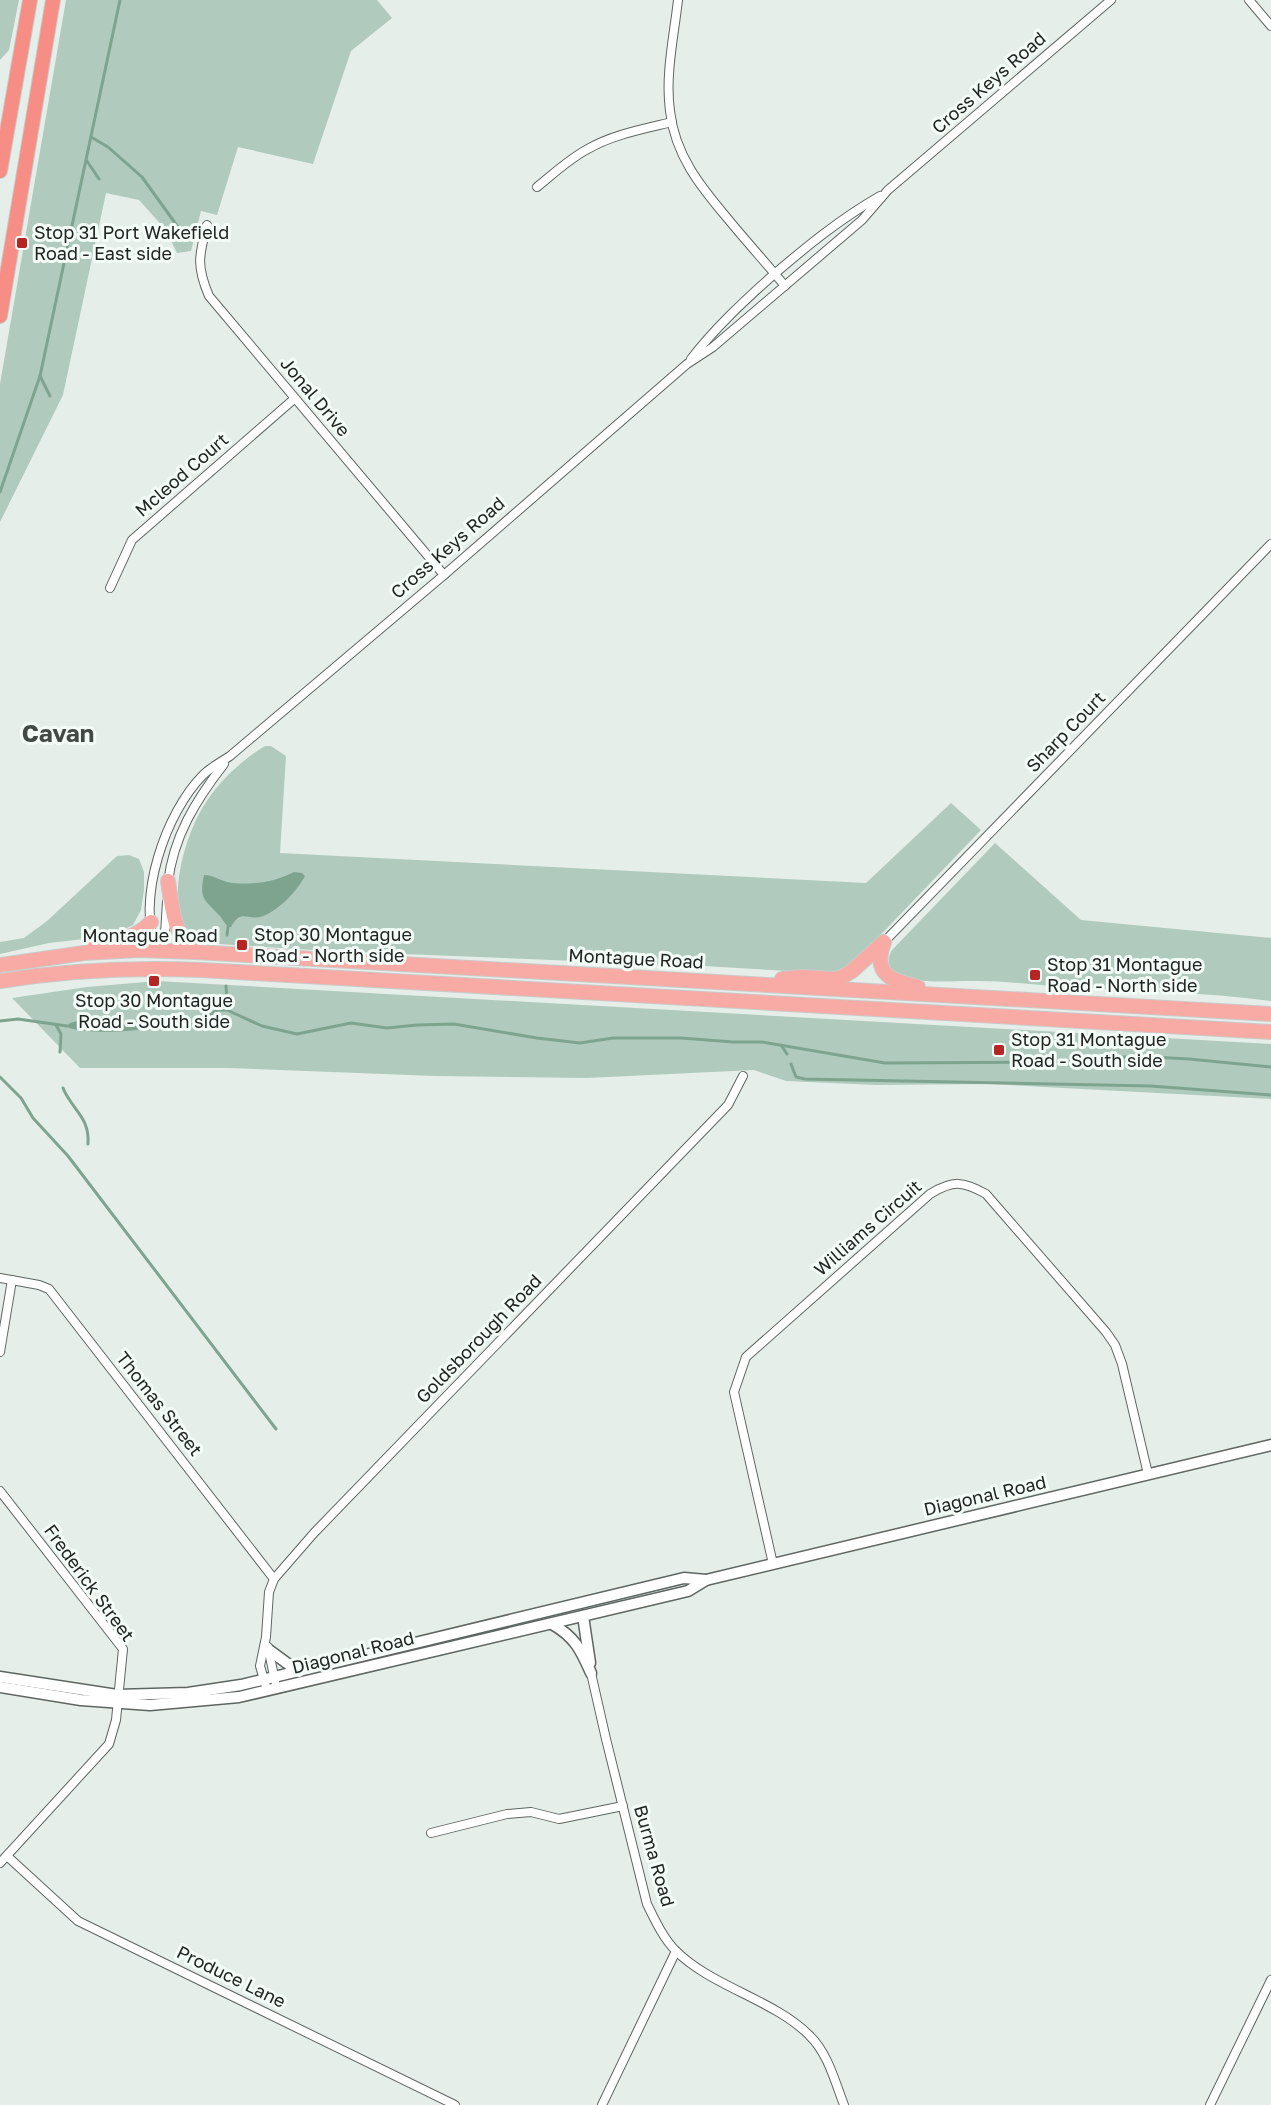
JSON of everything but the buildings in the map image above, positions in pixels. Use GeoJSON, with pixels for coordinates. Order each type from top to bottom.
{"type":"FeatureCollection","features":[{"type":"Feature","properties":{"kind":"highway"},"geometry":{"type":"LineString","coordinates":[[0,171],[30,0]]}},
{"type":"Feature","properties":{"kind":"highway"},"geometry":{"type":"LineString","coordinates":[[0,316],[53,0]]}},
{"type":"Feature","properties":{"kind":"main road"},"geometry":{"type":"LineString","coordinates":[[168,881],[173,913],[180,936],[195,952]]}},
{"type":"Feature","properties":{"kind":"main road"},"geometry":{"type":"LineString","coordinates":[[15,962],[53,949],[122,939],[141,931],[151,922]]}},
{"type":"Feature","properties":{"kind":"main road"},"geometry":{"type":"LineString","coordinates":[[744,984],[802,977],[833,979],[842,977],[884,942]]}},
{"type":"Feature","properties":{"kind":"main road"},"geometry":{"type":"LineString","coordinates":[[884,942],[880,958],[886,975],[900,983],[955,996]]}},
{"type":"Feature","properties":{"kind":"main road"},"geometry":{"type":"LineString","coordinates":[[100,969],[130,963],[156,951],[168,960],[258,973]]}},
{"type":"Feature","properties":{"kind":"main road","name":"Montague Road"},"geometry":{"type":"LineString","coordinates":[[0,964],[84,952],[195,952],[1271,1014]]}},
{"type":"Feature","properties":{"kind":"main road","name":"Montague Road"},"geometry":{"type":"LineString","coordinates":[[0,981],[100,969],[153,968],[1271,1032]]}},
{"type":"Feature","properties":{"kind":"street"},"geometry":{"type":"LineString","coordinates":[[678,0],[669,88],[672,122],[678,146],[693,175],[785,286]]}},
{"type":"Feature","properties":{"kind":"street","name":"Cross Keys Road"},"geometry":{"type":"LineString","coordinates":[[687,364],[733,311],[775,274],[830,227],[888,190],[1111,0]]}},
{"type":"Feature","properties":{"kind":"street"},"geometry":{"type":"LineString","coordinates":[[1249,0],[1271,26]]}},
{"type":"Feature","properties":{"kind":"street"},"geometry":{"type":"LineString","coordinates":[[537,187],[574,157],[593,146],[672,122]]}},
{"type":"Feature","properties":{"kind":"street","name":"Cross Keys Road"},"geometry":{"type":"LineString","coordinates":[[156,951],[152,939],[151,922],[155,871],[160,849],[171,822],[205,773],[230,756],[687,364],[713,346],[785,286],[862,220],[888,190]]}},
{"type":"Feature","properties":{"kind":"street","name":"Jonal Drive"},"geometry":{"type":"LineString","coordinates":[[207,225],[200,253],[200,275],[208,296],[444,574]]}},
{"type":"Feature","properties":{"kind":"street","name":"Mcleod Court"},"geometry":{"type":"LineString","coordinates":[[110,588],[132,540],[294,399]]}},
{"type":"Feature","properties":{"kind":"street","name":"Sharp Court"},"geometry":{"type":"LineString","coordinates":[[884,942],[1271,544]]}},
{"type":"Feature","properties":{"kind":"street","name":"Cross Keys Road"},"geometry":{"type":"LineString","coordinates":[[156,951],[165,934],[168,881],[176,846],[189,814],[208,784],[230,756]]}},
{"type":"Feature","properties":{"kind":"street","name":"Goldsborough Road"},"geometry":{"type":"LineString","coordinates":[[270,1684],[260,1666],[266,1637],[269,1592],[274,1578],[314,1533],[728,1105],[743,1076]]}},
{"type":"Feature","properties":{"kind":"street","name":"Williams Circuit"},"geometry":{"type":"LineString","coordinates":[[773,1564],[734,1392],[746,1358],[930,1194],[944,1185],[958,1183],[974,1187],[986,1194],[1106,1332],[1115,1345],[1122,1364],[1148,1474]]}},
{"type":"Feature","properties":{"kind":"street","name":"Thomas Street"},"geometry":{"type":"LineString","coordinates":[[0,1278],[49,1289],[274,1578]]}},
{"type":"Feature","properties":{"kind":"street"},"geometry":{"type":"LineString","coordinates":[[0,1352],[12,1280]]}},
{"type":"Feature","properties":{"kind":"street","name":"Diagonal Road"},"geometry":{"type":"LineString","coordinates":[[0,1677],[150,1706],[239,1697],[299,1672],[684,1578],[706,1580],[1271,1445]]}},
{"type":"Feature","properties":{"kind":"street","name":"Frederick Street"},"geometry":{"type":"LineString","coordinates":[[0,1491],[123,1649],[117,1699]]}},
{"type":"Feature","properties":{"kind":"street","name":"Diagonal Road"},"geometry":{"type":"LineString","coordinates":[[270,1684],[552,1624],[688,1592],[706,1580]]}},
{"type":"Feature","properties":{"kind":"street"},"geometry":{"type":"LineString","coordinates":[[553,1610],[583,1616],[591,1673]]}},
{"type":"Feature","properties":{"kind":"street"},"geometry":{"type":"LineString","coordinates":[[552,1624],[578,1643],[591,1673]]}},
{"type":"Feature","properties":{"kind":"street","name":"Goldsborough Road"},"geometry":{"type":"LineString","coordinates":[[266,1637],[270,1684]]}},
{"type":"Feature","properties":{"kind":"street"},"geometry":{"type":"LineString","coordinates":[[268,1650],[299,1672]]}},
{"type":"Feature","properties":{"kind":"street","name":"Burma Road"},"geometry":{"type":"LineString","coordinates":[[591,1673],[647,1904],[660,1929],[676,1951],[718,1979],[788,2018],[811,2036],[827,2060],[844,2105]]}},
{"type":"Feature","properties":{"kind":"street","name":"Diagonal Road"},"geometry":{"type":"LineString","coordinates":[[0,1687],[81,1700],[117,1699]]}},
{"type":"Feature","properties":{"kind":"street"},"geometry":{"type":"LineString","coordinates":[[3,1859],[109,1744],[116,1720],[117,1699]]}},
{"type":"Feature","properties":{"kind":"street"},"geometry":{"type":"LineString","coordinates":[[431,1833],[507,1814],[531,1812],[559,1819],[623,1806]]}},
{"type":"Feature","properties":{"kind":"street","name":"Produce Lane"},"geometry":{"type":"LineString","coordinates":[[3,1859],[78,1921],[455,2105]]}},
{"type":"Feature","properties":{"kind":"street"},"geometry":{"type":"LineString","coordinates":[[602,2105],[676,1951]]}},
{"type":"Feature","properties":{"kind":"street"},"geometry":{"type":"LineString","coordinates":[[1210,2105],[1271,1980]]}},
{"type":"Feature","properties":{"kind":"shaded area"},"geometry":{"type":"Polygon","coordinates":[[[0,0],[19,0],[9,50],[0,60],[0,0]]]}},
{"type":"Feature","properties":{"kind":"shaded area"},"geometry":{"type":"Polygon","coordinates":[[[66,0],[377,0],[392,18],[351,51],[313,164],[238,147],[217,215],[201,211],[191,251],[177,253],[166,230],[139,200],[106,193],[63,395],[0,522],[0,384],[66,0]]]}},
{"type":"Feature","properties":{"kind":"shaded area"},"geometry":{"type":"Polygon","coordinates":[[[265,746],[271,746],[286,756],[280,853],[866,883],[951,803],[981,830],[848,969],[840,974],[703,966],[328,951],[219,944],[190,936],[181,915],[178,892],[180,870],[190,835],[200,813],[217,787],[240,764],[265,746]]]}},
{"type":"Feature","properties":{"kind":"shaded area"},"geometry":{"type":"Polygon","coordinates":[[[995,843],[1081,920],[1271,938],[1271,1001],[1000,982],[936,982],[916,980],[894,971],[889,963],[892,950],[995,843]]]}},
{"type":"Feature","properties":{"kind":"shaded area"},"geometry":{"type":"Polygon","coordinates":[[[129,855],[139,859],[144,872],[141,910],[133,925],[119,932],[93,938],[49,943],[0,954],[0,942],[24,938],[47,921],[117,856],[129,855]]]}},
{"type":"Feature","properties":{"kind":"shaded area"},"geometry":{"type":"Polygon","coordinates":[[[294,872],[305,876],[280,906],[260,917],[238,918],[231,927],[228,927],[204,898],[202,889],[204,875],[228,882],[248,884],[272,880],[294,872]]]}},
{"type":"Feature","properties":{"kind":"shaded area"},"geometry":{"type":"Polygon","coordinates":[[[157,981],[1271,1044],[1271,1099],[990,1084],[876,1085],[786,1081],[754,1070],[587,1078],[435,1076],[228,1068],[80,1068],[12,998],[87,987],[157,981]]]}},
{"type":"Feature","properties":{"kind":"shaded area"},"geometry":{"type":"Polygon","coordinates":[[[84,1019],[150,1028],[99,1032],[78,1030],[67,1026],[84,1019]]]}},
{"type":"Feature","properties":{"kind":"waterway"},"geometry":{"type":"LineString","coordinates":[[0,492],[40,376],[120,0]]}},
{"type":"Feature","properties":{"kind":"waterway"},"geometry":{"type":"LineString","coordinates":[[91,137],[108,147],[142,177],[183,234]]}},
{"type":"Feature","properties":{"kind":"waterway"},"geometry":{"type":"LineString","coordinates":[[87,161],[99,179]]}},
{"type":"Feature","properties":{"kind":"waterway"},"geometry":{"type":"LineString","coordinates":[[40,376],[50,396]]}},
{"type":"Feature","properties":{"kind":"waterway"},"geometry":{"type":"LineString","coordinates":[[227,935],[228,927]]}},
{"type":"Feature","properties":{"kind":"waterway"},"geometry":{"type":"LineString","coordinates":[[150,1028],[184,1026],[201,1021],[227,1000],[226,986]]}},
{"type":"Feature","properties":{"kind":"waterway"},"geometry":{"type":"LineString","coordinates":[[218,1010],[227,1010],[262,1026],[297,1034],[351,1023],[387,1028],[454,1024],[580,1043],[613,1038],[681,1038],[762,1042],[885,1063],[1070,1062],[1107,1057],[1153,1057],[1271,1067]]}},
{"type":"Feature","properties":{"kind":"waterway"},"geometry":{"type":"LineString","coordinates":[[0,1021],[18,1019],[67,1026]]}},
{"type":"Feature","properties":{"kind":"waterway"},"geometry":{"type":"LineString","coordinates":[[56,1025],[61,1034],[60,1052]]}},
{"type":"Feature","properties":{"kind":"waterway"},"geometry":{"type":"LineString","coordinates":[[781,1045],[787,1054]]}},
{"type":"Feature","properties":{"kind":"waterway"},"geometry":{"type":"LineString","coordinates":[[791,1064],[796,1077],[805,1079],[1151,1086],[1271,1095]]}},
{"type":"Feature","properties":{"kind":"waterway"},"geometry":{"type":"LineString","coordinates":[[0,1077],[21,1098],[33,1118],[68,1156],[276,1429]]}},
{"type":"Feature","properties":{"kind":"waterway"},"geometry":{"type":"LineString","coordinates":[[63,1088],[83,1120],[88,1135],[88,1144]]}},
{"type":"Feature","properties":{"kind":"place","name":"Stop 31 Port Wakefield Road - East side"},"geometry":{"type":"Point","coordinates":[22,243]}},
{"type":"Feature","properties":{"kind":"place","name":"Stop 30 Montague Road - North side"},"geometry":{"type":"Point","coordinates":[242,945]}},
{"type":"Feature","properties":{"kind":"place","name":"Stop 31 Montague Road - North side"},"geometry":{"type":"Point","coordinates":[1035,975]}},
{"type":"Feature","properties":{"kind":"place","name":"Stop 30 Montague Road - South side"},"geometry":{"type":"Point","coordinates":[154,981]}},
{"type":"Feature","properties":{"kind":"place","name":"Stop 31 Montague Road - South side"},"geometry":{"type":"Point","coordinates":[999,1050]}},
{"type":"Feature","properties":{"kind":"district","name":"Cavan"},"geometry":{"type":"Point","coordinates":[58,734]}}]}
